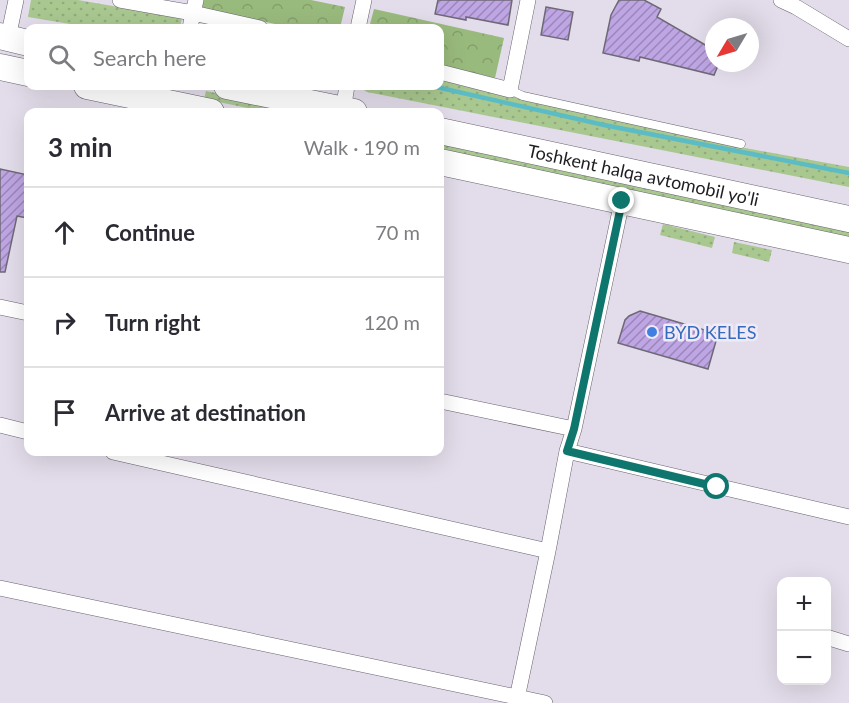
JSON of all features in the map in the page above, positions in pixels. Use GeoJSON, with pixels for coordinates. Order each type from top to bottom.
{"type":"FeatureCollection","features":[{"type":"Feature","properties":{"kind":"highway"},"geometry":{"type":"LineString","coordinates":[[0,67],[24,72]]}},
{"type":"Feature","properties":{"kind":"highway"},"geometry":{"type":"LineString","coordinates":[[127,90],[178,95],[203,108]]}},
{"type":"Feature","properties":{"kind":"highway"},"geometry":{"type":"LineString","coordinates":[[255,90],[348,103]]}},
{"type":"Feature","properties":{"kind":"highway","name":"Toshkent halqa avtomobil yo'li"},"geometry":{"type":"LineString","coordinates":[[444,132],[849,219]]}},
{"type":"Feature","properties":{"kind":"highway","name":"Toshkent halqa avtomobil yo'li"},"geometry":{"type":"LineString","coordinates":[[444,163],[849,250]]}},
{"type":"Feature","properties":{"kind":"street"},"geometry":{"type":"LineString","coordinates":[[12,39],[16,0]]}},
{"type":"Feature","properties":{"kind":"street"},"geometry":{"type":"LineString","coordinates":[[120,0],[241,24]]}},
{"type":"Feature","properties":{"kind":"street"},"geometry":{"type":"LineString","coordinates":[[359,24],[364,0]]}},
{"type":"Feature","properties":{"kind":"street"},"geometry":{"type":"LineString","coordinates":[[444,73],[510,90],[528,0]]}},
{"type":"Feature","properties":{"kind":"street"},"geometry":{"type":"LineString","coordinates":[[781,0],[849,39]]}},
{"type":"Feature","properties":{"kind":"street"},"geometry":{"type":"LineString","coordinates":[[517,700],[567,451],[574,429],[622,201]]}},
{"type":"Feature","properties":{"kind":"street"},"geometry":{"type":"LineString","coordinates":[[0,307],[24,312]]}},
{"type":"Feature","properties":{"kind":"street"},"geometry":{"type":"LineString","coordinates":[[444,402],[574,429]]}},
{"type":"Feature","properties":{"kind":"street"},"geometry":{"type":"LineString","coordinates":[[0,425],[24,431]]}},
{"type":"Feature","properties":{"kind":"street"},"geometry":{"type":"LineString","coordinates":[[567,451],[849,517]]}},
{"type":"Feature","properties":{"kind":"street"},"geometry":{"type":"LineString","coordinates":[[131,456],[548,551]]}},
{"type":"Feature","properties":{"kind":"street"},"geometry":{"type":"LineString","coordinates":[[0,588],[517,700],[545,703]]}},
{"type":"Feature","properties":{"kind":"street"},"geometry":{"type":"LineString","coordinates":[[831,639],[849,644]]}},
{"type":"Feature","properties":{"kind":"lane"},"geometry":{"type":"LineString","coordinates":[[510,90],[523,96],[741,144]]}},
{"type":"Feature","properties":{"kind":"green space"},"geometry":{"type":"Polygon","coordinates":[[[31,0],[78,0],[182,18],[181,24],[70,24],[28,17],[31,0]]]}},
{"type":"Feature","properties":{"kind":"green space"},"geometry":{"type":"Polygon","coordinates":[[[203,0],[311,0],[345,7],[341,24],[275,24],[201,8],[203,0]]]}},
{"type":"Feature","properties":{"kind":"green space"},"geometry":{"type":"Polygon","coordinates":[[[374,9],[441,24],[370,24],[374,9]]]}},
{"type":"Feature","properties":{"kind":"green space"},"geometry":{"type":"Polygon","coordinates":[[[444,25],[504,38],[495,78],[444,66],[444,25]]]}},
{"type":"Feature","properties":{"kind":"green space"},"geometry":{"type":"Polygon","coordinates":[[[444,78],[745,148],[849,167],[849,187],[364,90],[444,90],[444,78]]]}},
{"type":"Feature","properties":{"kind":"green space"},"geometry":{"type":"Polygon","coordinates":[[[206,91],[287,108],[248,108],[204,99],[206,91]]]}},
{"type":"Feature","properties":{"kind":"green space"},"geometry":{"type":"Polygon","coordinates":[[[444,142],[849,229],[849,238],[444,151],[444,142]]]}},
{"type":"Feature","properties":{"kind":"green space"},"geometry":{"type":"Polygon","coordinates":[[[663,224],[715,237],[712,248],[660,235],[663,224]]]}},
{"type":"Feature","properties":{"kind":"green space"},"geometry":{"type":"Polygon","coordinates":[[[734,242],[772,250],[769,262],[732,253],[734,242]]]}},
{"type":"Feature","properties":{"kind":"building"},"geometry":{"type":"Polygon","coordinates":[[[438,0],[512,0],[508,25],[435,14],[438,0]]]}},
{"type":"Feature","properties":{"kind":"building"},"geometry":{"type":"Polygon","coordinates":[[[619,0],[644,0],[661,9],[657,17],[705,45],[705,72],[715,72],[714,75],[640,57],[639,61],[603,53],[611,15],[619,0]]]}},
{"type":"Feature","properties":{"kind":"building"},"geometry":{"type":"Polygon","coordinates":[[[546,7],[573,12],[568,40],[541,35],[546,7]]]}},
{"type":"Feature","properties":{"kind":"building"},"geometry":{"type":"Polygon","coordinates":[[[0,169],[24,174],[24,217],[17,216],[5,272],[0,272],[0,169]]]}},
{"type":"Feature","properties":{"kind":"building"},"geometry":{"type":"Polygon","coordinates":[[[640,311],[718,334],[708,369],[618,343],[625,320],[640,311]]]}},
{"type":"Feature","properties":{"kind":"waterway"},"geometry":{"type":"LineString","coordinates":[[444,89],[604,125],[849,173]]}},
{"type":"Feature","properties":{"kind":"place","name":"BYD KELES"},"geometry":{"type":"Point","coordinates":[652,332]}},
{"type":"Feature","properties":{"kind":"route"},"geometry":{"type":"LineString","coordinates":[[622,201],[574,429],[567,451],[717,487]]}}]}
